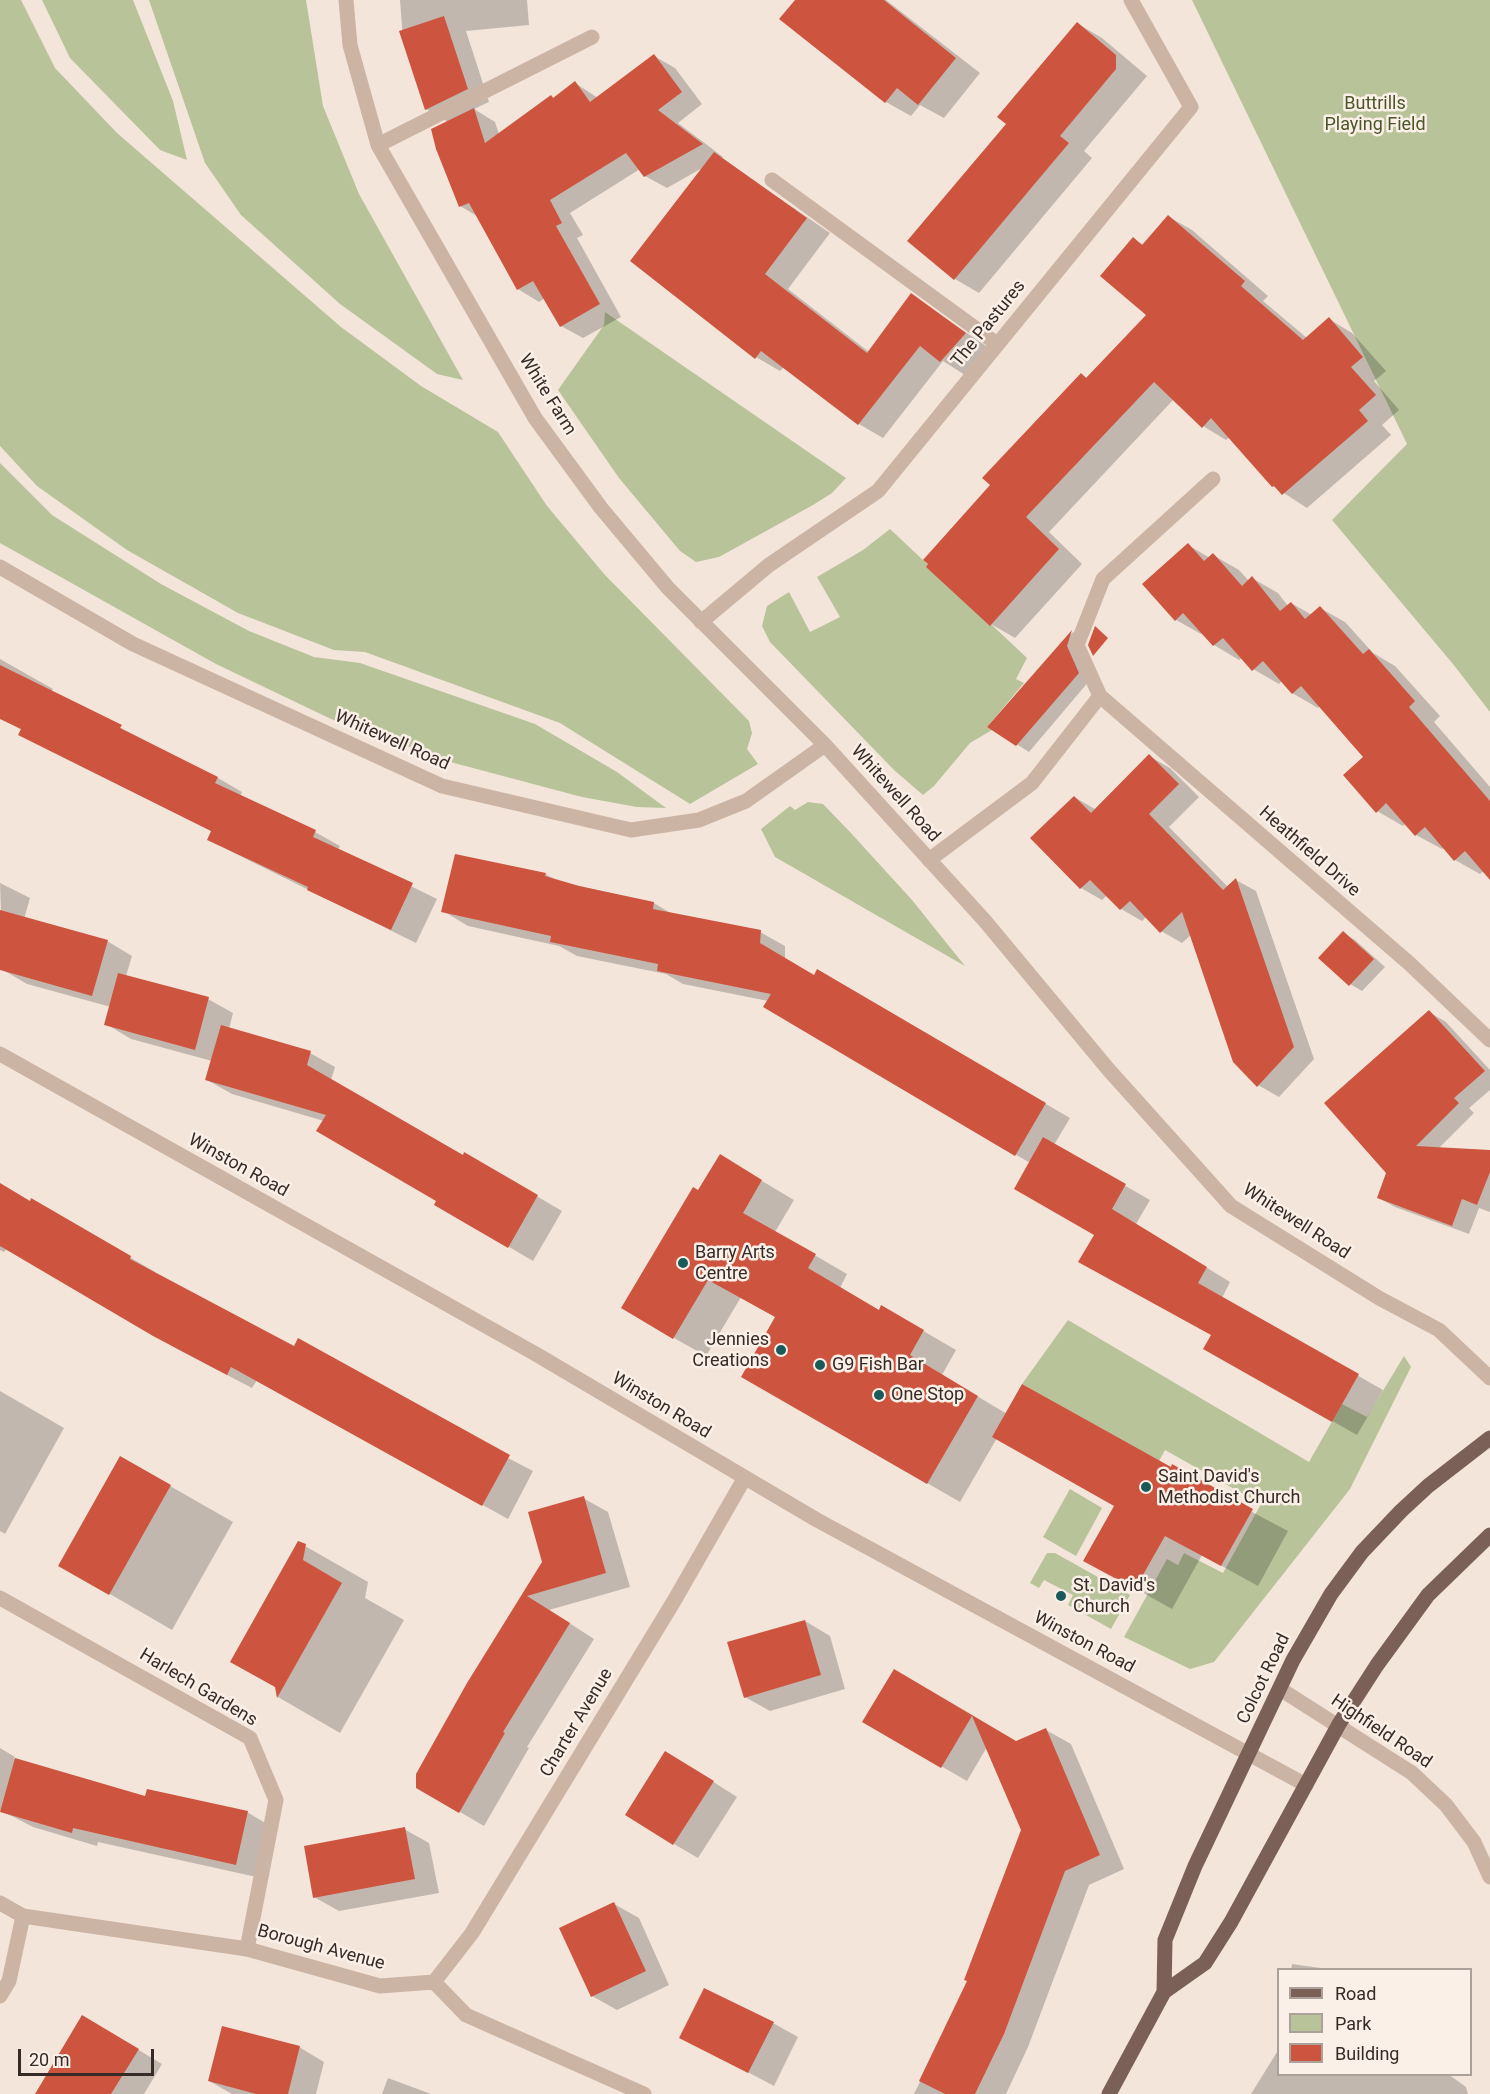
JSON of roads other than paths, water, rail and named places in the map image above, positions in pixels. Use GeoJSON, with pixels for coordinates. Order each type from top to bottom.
{"type":"FeatureCollection","features":[{"type":"Feature","properties":{"kind":"main road","name":"Colcot Road"},"geometry":{"type":"LineString","coordinates":[[1164,1992],[1165,1940],[1195,1866],[1280,1689],[1331,1594],[1362,1552],[1428,1486],[1490,1438]]}},
{"type":"Feature","properties":{"kind":"main road","name":"Colcot Road"},"geometry":{"type":"LineString","coordinates":[[1109,2094],[1164,1992],[1205,1963],[1231,1922],[1339,1724],[1377,1665],[1428,1595],[1490,1535]]}},
{"type":"Feature","properties":{"kind":"street","name":"White Farm"},"geometry":{"type":"LineString","coordinates":[[346,0],[350,45],[378,145],[535,418],[601,508],[668,588],[825,745]]}},
{"type":"Feature","properties":{"kind":"street","name":"The Pastures"},"geometry":{"type":"LineString","coordinates":[[701,622],[769,565],[878,491],[1191,106],[1131,0]]}},
{"type":"Feature","properties":{"kind":"street"},"geometry":{"type":"LineString","coordinates":[[378,145],[592,37]]}},
{"type":"Feature","properties":{"kind":"street"},"geometry":{"type":"LineString","coordinates":[[772,180],[998,344]]}},
{"type":"Feature","properties":{"kind":"street","name":"Heathfield Drive"},"geometry":{"type":"LineString","coordinates":[[1213,479],[1103,579],[1077,645],[1100,696],[1410,964],[1490,1040]]}},
{"type":"Feature","properties":{"kind":"street","name":"Whitewell Road"},"geometry":{"type":"LineString","coordinates":[[0,567],[134,644],[442,786],[631,830],[699,820],[746,801],[825,745],[985,921],[1108,1069],[1231,1206],[1379,1298],[1438,1330],[1490,1378]]}},
{"type":"Feature","properties":{"kind":"street"},"geometry":{"type":"LineString","coordinates":[[929,860],[1032,783],[1100,696]]}},
{"type":"Feature","properties":{"kind":"street","name":"Winston Road"},"geometry":{"type":"LineString","coordinates":[[0,1054],[534,1353],[744,1479],[1002,1622],[1306,1785]]}},
{"type":"Feature","properties":{"kind":"street","name":"Charter Avenue"},"geometry":{"type":"LineString","coordinates":[[434,1982],[472,1933],[668,1611],[744,1479]]}},
{"type":"Feature","properties":{"kind":"street","name":"Harlech Gardens"},"geometry":{"type":"LineString","coordinates":[[0,1598],[250,1738],[276,1800],[247,1948]]}},
{"type":"Feature","properties":{"kind":"street","name":"Highfield Road"},"geometry":{"type":"LineString","coordinates":[[1280,1689],[1339,1724],[1412,1773],[1446,1805],[1474,1842],[1490,1876]]}},
{"type":"Feature","properties":{"kind":"street","name":"Borough Avenue"},"geometry":{"type":"LineString","coordinates":[[0,1903],[23,1916],[247,1948],[380,1986],[434,1982]]}},
{"type":"Feature","properties":{"kind":"street"},"geometry":{"type":"LineString","coordinates":[[0,1996],[9,1981],[23,1916]]}},
{"type":"Feature","properties":{"kind":"street"},"geometry":{"type":"LineString","coordinates":[[434,1982],[466,2015],[644,2094]]}},
{"type":"Feature","properties":{"kind":"place","name":"Barry Arts Centre"},"geometry":{"type":"Point","coordinates":[683,1263]}},
{"type":"Feature","properties":{"kind":"place","name":"Jennies Creations"},"geometry":{"type":"Point","coordinates":[781,1350]}},
{"type":"Feature","properties":{"kind":"place","name":"G9 Fish Bar"},"geometry":{"type":"Point","coordinates":[820,1365]}},
{"type":"Feature","properties":{"kind":"place","name":"One Stop"},"geometry":{"type":"Point","coordinates":[879,1395]}},
{"type":"Feature","properties":{"kind":"place","name":"Saint David's Methodist Church"},"geometry":{"type":"Point","coordinates":[1146,1487]}},
{"type":"Feature","properties":{"kind":"place","name":"St. David's Church"},"geometry":{"type":"Point","coordinates":[1061,1596]}},
{"type":"Feature","properties":{"kind":"park label","name":"Buttrills Playing Field"},"geometry":{"type":"Point","coordinates":[1375,114]}}]}
